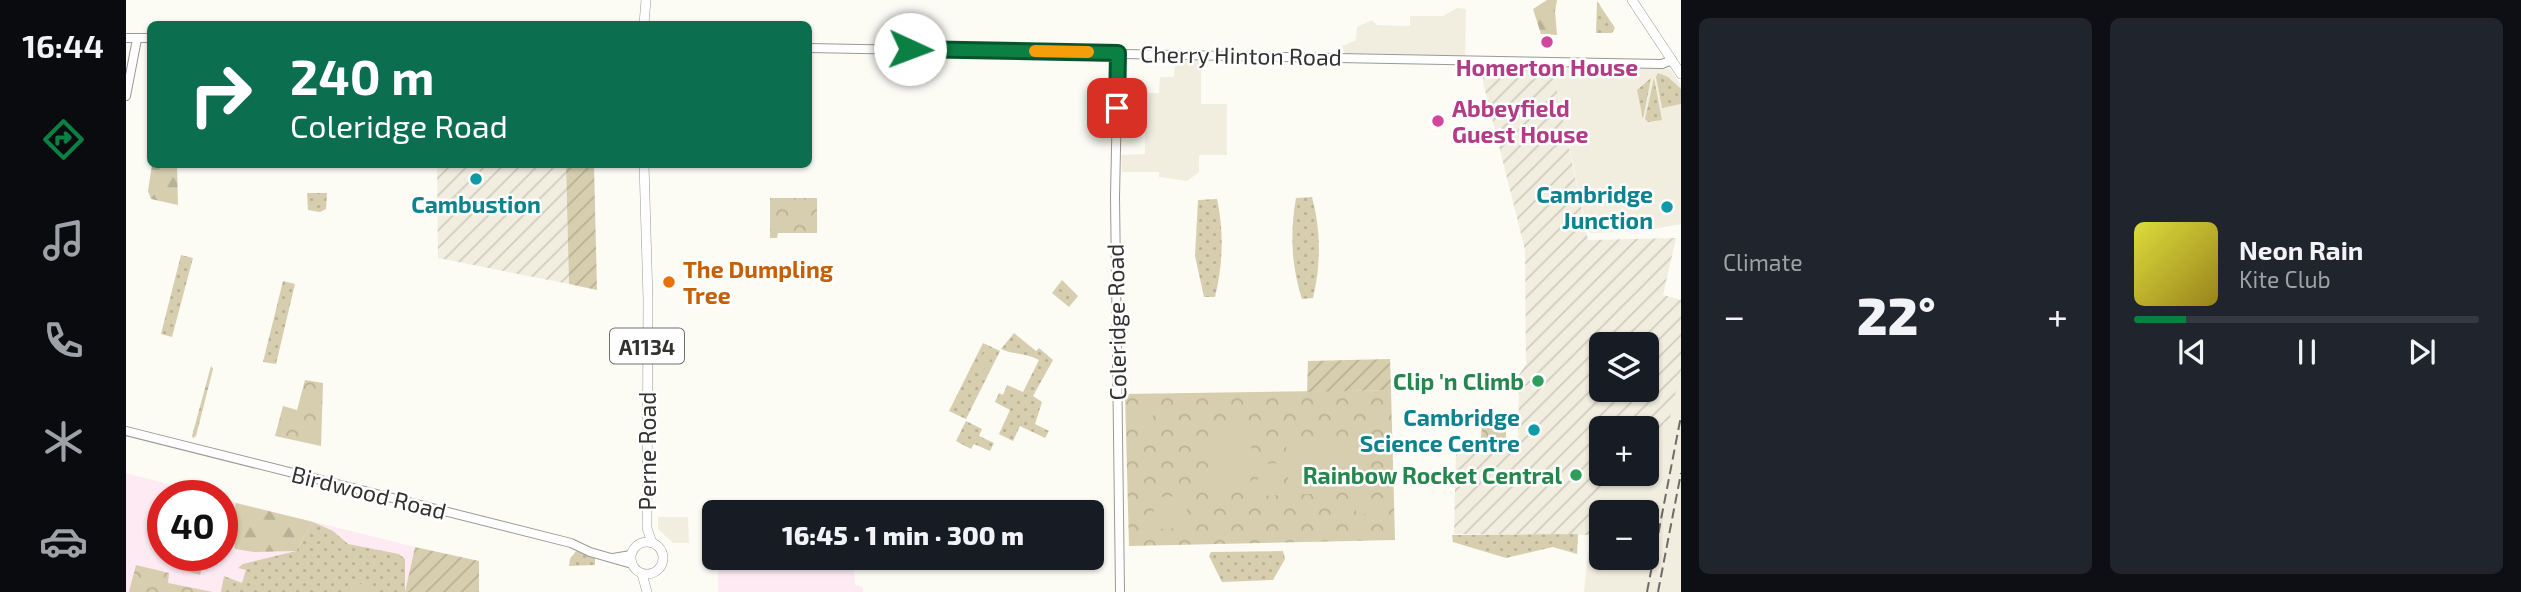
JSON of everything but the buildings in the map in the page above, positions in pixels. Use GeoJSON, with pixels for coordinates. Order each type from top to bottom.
{"type":"FeatureCollection","features":[{"type":"Feature","properties":{"kind":"main road"},"geometry":{"type":"LineString","coordinates":[[644,21],[646,0]]}},
{"type":"Feature","properties":{"kind":"main road"},"geometry":{"type":"LineString","coordinates":[[1632,0],[1681,74]]}},
{"type":"Feature","properties":{"kind":"main road","name":"Perne Road"},"geometry":{"type":"LineString","coordinates":[[645,168],[648,299],[647,542]]}},
{"type":"Feature","properties":{"kind":"main road","name":"Perne Road"},"geometry":{"type":"LineString","coordinates":[[631,560],[635,547],[647,542],[660,548],[663,558],[660,568],[647,574],[647,592]]}},
{"type":"Feature","properties":{"kind":"main road"},"geometry":{"type":"LineString","coordinates":[[631,560],[647,574]]}},
{"type":"Feature","properties":{"kind":"street"},"geometry":{"type":"LineString","coordinates":[[126,38],[147,38]]}},
{"type":"Feature","properties":{"kind":"street"},"geometry":{"type":"LineString","coordinates":[[126,96],[137,39]]}},
{"type":"Feature","properties":{"kind":"street","name":"Cherry Hinton Road"},"geometry":{"type":"LineString","coordinates":[[812,48],[1662,64],[1672,60]]}},
{"type":"Feature","properties":{"kind":"street","name":"Coleridge Road"},"geometry":{"type":"LineString","coordinates":[[1118,53],[1115,209],[1120,592]]}},
{"type":"Feature","properties":{"kind":"street","name":"Birdwood Road"},"geometry":{"type":"LineString","coordinates":[[126,431],[560,540],[610,559],[631,560]]}},
{"type":"Feature","properties":{"kind":"shaded area"},"geometry":{"type":"Polygon","coordinates":[[[1457,8],[1466,9],[1465,64],[1348,61],[1342,46],[1356,40],[1357,27],[1372,20],[1377,25],[1410,26],[1410,16],[1443,16],[1457,8]]]}},
{"type":"Feature","properties":{"kind":"shaded area"},"geometry":{"type":"Polygon","coordinates":[[[1175,61],[1201,61],[1201,104],[1227,104],[1227,155],[1199,155],[1199,172],[1187,181],[1159,177],[1159,172],[1122,172],[1121,155],[1145,154],[1145,93],[1159,93],[1160,77],[1174,77],[1175,61]]]}},
{"type":"Feature","properties":{"kind":"shaded area"},"geometry":{"type":"Polygon","coordinates":[[[1483,65],[1552,66],[1588,240],[1676,238],[1663,295],[1681,300],[1681,370],[1669,422],[1664,422],[1659,445],[1659,416],[1589,416],[1589,486],[1602,486],[1599,500],[1589,500],[1589,535],[1454,534],[1456,450],[1518,452],[1519,375],[1526,364],[1525,250],[1483,82],[1483,65]]]}},
{"type":"Feature","properties":{"kind":"shaded area"},"geometry":{"type":"Polygon","coordinates":[[[1552,66],[1670,69],[1681,85],[1681,224],[1642,231],[1587,231],[1552,66]]]}},
{"type":"Feature","properties":{"kind":"shaded area"},"geometry":{"type":"Polygon","coordinates":[[[437,168],[566,168],[569,284],[438,258],[437,168]]]}},
{"type":"Feature","properties":{"kind":"shaded area"},"geometry":{"type":"Polygon","coordinates":[[[1681,368],[1681,592],[1584,592],[1588,551],[1589,570],[1659,570],[1659,500],[1599,500],[1602,486],[1659,486],[1659,445],[1664,421],[1669,422],[1681,368]]]}},
{"type":"Feature","properties":{"kind":"shaded area"},"geometry":{"type":"Polygon","coordinates":[[[126,473],[152,480],[147,480],[147,571],[238,571],[238,503],[415,547],[405,592],[126,592],[126,473]]]}},
{"type":"Feature","properties":{"kind":"shaded area"},"geometry":{"type":"Polygon","coordinates":[[[658,517],[688,517],[689,543],[673,543],[658,529],[658,517]]]}},
{"type":"Feature","properties":{"kind":"shaded area"},"geometry":{"type":"Polygon","coordinates":[[[718,570],[854,570],[855,585],[863,587],[863,592],[718,592],[718,570]]]}},
{"type":"Feature","properties":{"kind":"green space"},"geometry":{"type":"Polygon","coordinates":[[[1547,0],[1557,0],[1557,35],[1541,34],[1533,9],[1547,0]]]}},
{"type":"Feature","properties":{"kind":"green space"},"geometry":{"type":"Polygon","coordinates":[[[1597,1],[1615,28],[1612,33],[1596,33],[1597,1]]]}},
{"type":"Feature","properties":{"kind":"green space"},"geometry":{"type":"Polygon","coordinates":[[[1658,73],[1668,77],[1681,89],[1681,104],[1662,108],[1656,77],[1658,73]]]}},
{"type":"Feature","properties":{"kind":"green space"},"geometry":{"type":"Polygon","coordinates":[[[1651,78],[1643,119],[1637,90],[1651,78]]]}},
{"type":"Feature","properties":{"kind":"green space"},"geometry":{"type":"Polygon","coordinates":[[[1654,78],[1662,120],[1648,122],[1645,119],[1654,78]]]}},
{"type":"Feature","properties":{"kind":"green space"},"geometry":{"type":"Polygon","coordinates":[[[152,168],[177,168],[178,205],[151,199],[148,191],[152,168]]]}},
{"type":"Feature","properties":{"kind":"green space"},"geometry":{"type":"Polygon","coordinates":[[[566,168],[594,168],[597,290],[569,284],[566,168]]]}},
{"type":"Feature","properties":{"kind":"green space"},"geometry":{"type":"Polygon","coordinates":[[[307,193],[327,193],[326,209],[320,212],[308,210],[307,193]]]}},
{"type":"Feature","properties":{"kind":"green space"},"geometry":{"type":"Polygon","coordinates":[[[1312,197],[1319,247],[1317,273],[1313,298],[1302,299],[1294,261],[1294,211],[1296,198],[1312,197]]]}},
{"type":"Feature","properties":{"kind":"green space"},"geometry":{"type":"Polygon","coordinates":[[[770,198],[817,198],[817,233],[778,233],[777,238],[770,238],[770,198]]]}},
{"type":"Feature","properties":{"kind":"green space"},"geometry":{"type":"Polygon","coordinates":[[[1217,199],[1222,236],[1220,272],[1215,297],[1204,297],[1195,256],[1198,200],[1217,199]]]}},
{"type":"Feature","properties":{"kind":"green space"},"geometry":{"type":"Polygon","coordinates":[[[181,255],[193,258],[172,337],[161,334],[181,255]]]}},
{"type":"Feature","properties":{"kind":"green space"},"geometry":{"type":"Polygon","coordinates":[[[1062,280],[1078,296],[1069,307],[1052,293],[1062,280]]]}},
{"type":"Feature","properties":{"kind":"green space"},"geometry":{"type":"Polygon","coordinates":[[[283,281],[295,284],[276,364],[263,362],[283,281]]]}},
{"type":"Feature","properties":{"kind":"green space"},"geometry":{"type":"Polygon","coordinates":[[[1014,333],[1036,351],[1039,348],[1053,360],[1033,396],[1042,402],[1035,424],[1049,431],[1045,438],[1020,426],[1013,441],[999,434],[1010,410],[995,402],[999,393],[1003,395],[1007,385],[1023,392],[1039,360],[1001,349],[1014,333]]]}},
{"type":"Feature","properties":{"kind":"green space"},"geometry":{"type":"Polygon","coordinates":[[[983,343],[1000,351],[966,419],[949,411],[983,343]]]}},
{"type":"Feature","properties":{"kind":"green space"},"geometry":{"type":"Polygon","coordinates":[[[987,349],[992,350],[991,359],[982,372],[977,371],[975,366],[987,349]]]}},
{"type":"Feature","properties":{"kind":"green space"},"geometry":{"type":"Polygon","coordinates":[[[1390,359],[1391,390],[1307,392],[1308,361],[1390,359]]]}},
{"type":"Feature","properties":{"kind":"green space"},"geometry":{"type":"Polygon","coordinates":[[[211,366],[213,369],[196,436],[193,438],[192,436],[211,366]]]}},
{"type":"Feature","properties":{"kind":"green space"},"geometry":{"type":"Polygon","coordinates":[[[305,380],[323,383],[321,446],[275,436],[283,406],[297,410],[305,380]]]}},
{"type":"Feature","properties":{"kind":"green space"},"geometry":{"type":"Polygon","coordinates":[[[1391,390],[1395,540],[1129,546],[1125,394],[1391,390]]]}},
{"type":"Feature","properties":{"kind":"green space"},"geometry":{"type":"Polygon","coordinates":[[[1153,413],[1154,445],[1138,445],[1137,414],[1153,413]]]}},
{"type":"Feature","properties":{"kind":"green space"},"geometry":{"type":"Polygon","coordinates":[[[966,421],[982,429],[979,436],[994,443],[990,451],[974,444],[971,449],[956,441],[966,421]]]}},
{"type":"Feature","properties":{"kind":"green space"},"geometry":{"type":"Polygon","coordinates":[[[1482,423],[1506,423],[1506,438],[1481,438],[1482,423]]]}},
{"type":"Feature","properties":{"kind":"green space"},"geometry":{"type":"Polygon","coordinates":[[[1212,426],[1252,427],[1250,491],[1210,490],[1212,426]]]}},
{"type":"Feature","properties":{"kind":"green space"},"geometry":{"type":"Polygon","coordinates":[[[1365,439],[1367,491],[1289,495],[1286,442],[1365,439]]]}},
{"type":"Feature","properties":{"kind":"green space"},"geometry":{"type":"Polygon","coordinates":[[[1281,463],[1282,495],[1259,496],[1257,464],[1281,463]]]}},
{"type":"Feature","properties":{"kind":"green space"},"geometry":{"type":"Polygon","coordinates":[[[1187,496],[1187,528],[1154,529],[1153,497],[1187,496]]]}},
{"type":"Feature","properties":{"kind":"green space"},"geometry":{"type":"Polygon","coordinates":[[[1386,498],[1386,514],[1356,514],[1356,499],[1386,498]]]}},
{"type":"Feature","properties":{"kind":"green space"},"geometry":{"type":"Polygon","coordinates":[[[238,503],[313,522],[296,551],[254,552],[238,549],[238,503]]]}},
{"type":"Feature","properties":{"kind":"green space"},"geometry":{"type":"Polygon","coordinates":[[[313,522],[333,531],[348,544],[399,554],[405,559],[405,592],[221,592],[224,576],[242,583],[246,570],[238,568],[243,564],[296,551],[313,522]]]}},
{"type":"Feature","properties":{"kind":"green space"},"geometry":{"type":"Polygon","coordinates":[[[1578,534],[1577,554],[1553,547],[1506,558],[1453,542],[1452,535],[1578,534]]]}},
{"type":"Feature","properties":{"kind":"green space"},"geometry":{"type":"Polygon","coordinates":[[[415,547],[479,561],[479,592],[405,592],[415,547]]]}},
{"type":"Feature","properties":{"kind":"green space"},"geometry":{"type":"Polygon","coordinates":[[[576,551],[595,558],[595,565],[569,566],[576,551]]]}},
{"type":"Feature","properties":{"kind":"green space"},"geometry":{"type":"Polygon","coordinates":[[[1283,551],[1285,559],[1273,580],[1222,582],[1209,556],[1211,552],[1283,551]]]}},
{"type":"Feature","properties":{"kind":"green space"},"geometry":{"type":"Polygon","coordinates":[[[136,565],[147,568],[147,571],[169,573],[168,583],[213,592],[129,592],[136,565]]]}},
{"type":"Feature","properties":{"kind":"green space"},"geometry":{"type":"Polygon","coordinates":[[[352,580],[379,592],[346,592],[352,580]]]}},
{"type":"Feature","properties":{"kind":"railway"},"geometry":{"type":"LineString","coordinates":[[1647,592],[1681,416]]}},
{"type":"Feature","properties":{"kind":"railway"},"geometry":{"type":"LineString","coordinates":[[1658,592],[1681,473]]}},
{"type":"Feature","properties":{"kind":"slow traffic"},"geometry":{"type":"LineString","coordinates":[[1035,51],[1088,52]]}},
{"type":"Feature","properties":{"kind":"place","name":"Homerton House"},"geometry":{"type":"Point","coordinates":[1547,42]}},
{"type":"Feature","properties":{"kind":"place","name":"Abbeyfield Guest House"},"geometry":{"type":"Point","coordinates":[1438,121]}},
{"type":"Feature","properties":{"kind":"place","name":"Cambustion"},"geometry":{"type":"Point","coordinates":[476,179]}},
{"type":"Feature","properties":{"kind":"place","name":"Cambridge Junction"},"geometry":{"type":"Point","coordinates":[1667,207]}},
{"type":"Feature","properties":{"kind":"place","name":"The Dumpling Tree"},"geometry":{"type":"Point","coordinates":[669,282]}},
{"type":"Feature","properties":{"kind":"place","name":"Clip 'n Climb"},"geometry":{"type":"Point","coordinates":[1538,381]}},
{"type":"Feature","properties":{"kind":"place","name":"Cambridge Science Centre"},"geometry":{"type":"Point","coordinates":[1534,430]}},
{"type":"Feature","properties":{"kind":"place","name":"Rainbow Rocket Central"},"geometry":{"type":"Point","coordinates":[1576,475]}},
{"type":"Feature","properties":{"kind":"route"},"geometry":{"type":"LineString","coordinates":[[910,49],[1118,53],[1117,108]]}}]}
